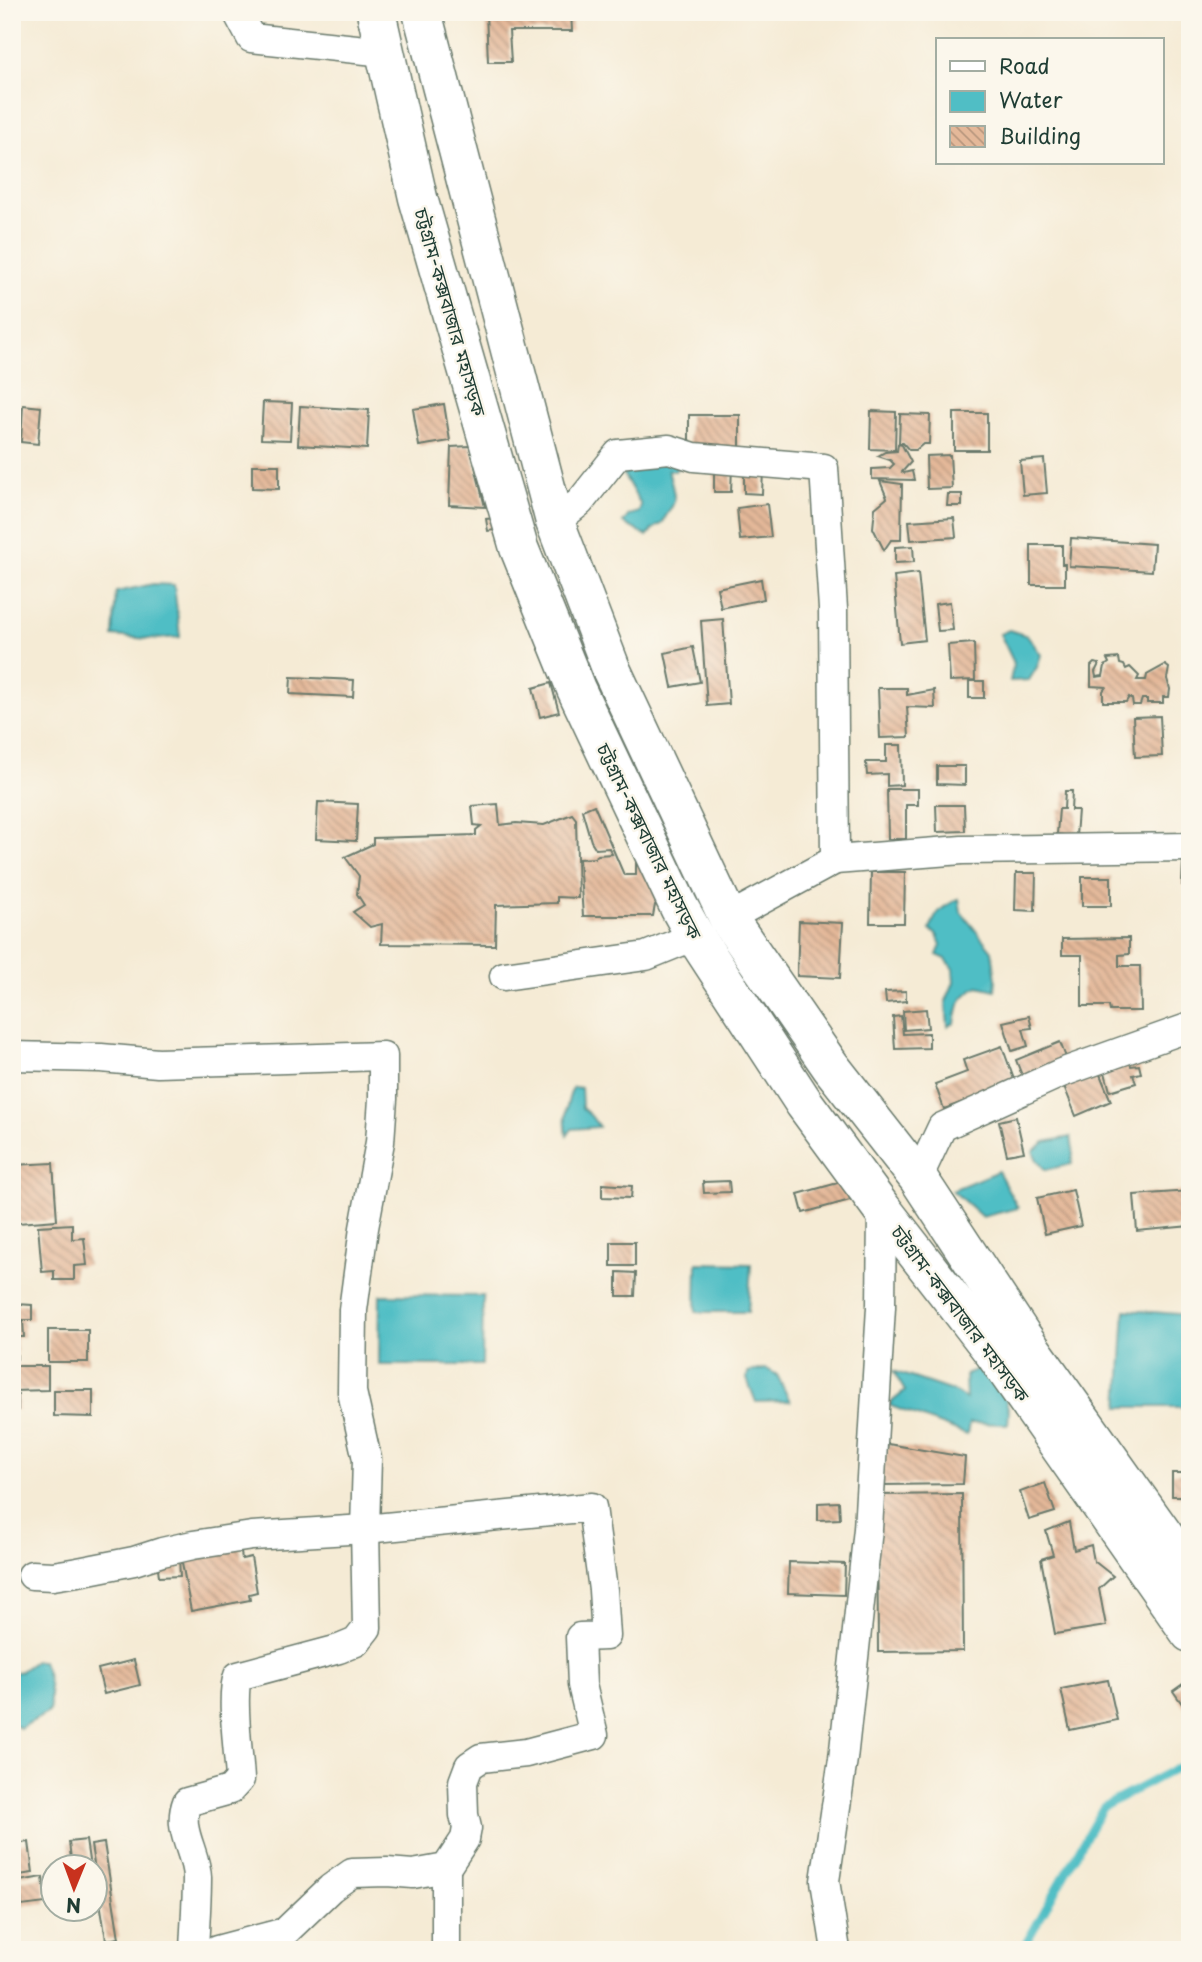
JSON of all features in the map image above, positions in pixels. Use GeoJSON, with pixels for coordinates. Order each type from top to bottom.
{"type":"FeatureCollection","features":[{"type":"Feature","properties":{"kind":"highway","name":"চট্টগ্রাম-কক্সবাজার মহাসড়ক"},"geometry":{"type":"LineString","coordinates":[[376,12],[418,198],[519,548],[576,689],[679,907],[695,936],[804,1103],[994,1353],[1190,1633]]}},
{"type":"Feature","properties":{"kind":"highway","name":"চট্টগ্রাম-কক্সবাজার মহাসড়ক"},"geometry":{"type":"LineString","coordinates":[[422,12],[555,522],[612,671],[728,918],[831,1067],[918,1178],[1023,1336],[1190,1572]]}},
{"type":"Feature","properties":{"kind":"street"},"geometry":{"type":"LineString","coordinates":[[237,12],[251,38],[385,52]]}},
{"type":"Feature","properties":{"kind":"street"},"geometry":{"type":"LineString","coordinates":[[555,522],[580,502],[618,454],[668,449],[694,457],[824,468],[833,609],[835,860]]}},
{"type":"Feature","properties":{"kind":"street"},"geometry":{"type":"LineString","coordinates":[[728,918],[835,860],[961,850],[1190,847]]}},
{"type":"Feature","properties":{"kind":"street"},"geometry":{"type":"LineString","coordinates":[[504,976],[646,956],[695,936]]}},
{"type":"Feature","properties":{"kind":"street"},"geometry":{"type":"LineString","coordinates":[[918,1178],[942,1127],[1061,1073],[1190,1027]]}},
{"type":"Feature","properties":{"kind":"street"},"geometry":{"type":"LineString","coordinates":[[12,1056],[101,1058],[158,1063],[383,1056],[380,1142],[364,1227],[353,1310],[352,1392],[368,1459],[365,1529],[367,1628],[356,1642],[339,1649],[238,1676],[234,1698],[240,1779],[230,1790],[187,1802],[182,1814],[197,1874],[194,1950]]}},
{"type":"Feature","properties":{"kind":"street"},"geometry":{"type":"LineString","coordinates":[[836,1950],[825,1881],[843,1759],[868,1529],[881,1307],[882,1209]]}},
{"type":"Feature","properties":{"kind":"street"},"geometry":{"type":"LineString","coordinates":[[32,1575],[52,1576],[78,1572],[134,1562],[193,1545],[252,1536],[365,1529],[592,1507],[606,1636],[580,1637],[580,1657],[582,1685],[594,1735],[526,1753],[481,1758],[469,1766],[463,1782],[467,1828],[465,1839],[446,1868],[446,1950]]}},
{"type":"Feature","properties":{"kind":"street"},"geometry":{"type":"LineString","coordinates":[[217,1950],[285,1933],[331,1888],[352,1873],[413,1874],[446,1868]]}},
{"type":"Feature","properties":{"kind":"water"},"geometry":{"type":"Polygon","coordinates":[[[624,456],[684,459],[675,471],[668,470],[674,494],[672,507],[663,523],[647,536],[623,523],[629,515],[639,512],[641,505],[621,470],[624,456]]]}},
{"type":"Feature","properties":{"kind":"water"},"geometry":{"type":"Polygon","coordinates":[[[153,584],[174,585],[180,637],[149,639],[113,636],[116,592],[153,584]]]}},
{"type":"Feature","properties":{"kind":"water"},"geometry":{"type":"Polygon","coordinates":[[[1009,630],[1028,636],[1041,655],[1029,680],[1010,681],[1014,663],[1000,634],[1009,630]]]}},
{"type":"Feature","properties":{"kind":"water"},"geometry":{"type":"Polygon","coordinates":[[[959,899],[961,912],[992,951],[996,979],[995,990],[978,986],[967,994],[959,1005],[955,1023],[948,1026],[946,1001],[954,982],[953,969],[946,959],[937,955],[941,945],[937,935],[930,930],[940,910],[959,899]]]}},
{"type":"Feature","properties":{"kind":"water"},"geometry":{"type":"Polygon","coordinates":[[[573,1087],[581,1088],[582,1108],[599,1127],[572,1129],[567,1136],[566,1111],[573,1087]]]}},
{"type":"Feature","properties":{"kind":"water"},"geometry":{"type":"Polygon","coordinates":[[[1071,1137],[1072,1164],[1045,1170],[1033,1151],[1045,1142],[1071,1137]]]}},
{"type":"Feature","properties":{"kind":"water"},"geometry":{"type":"Polygon","coordinates":[[[998,1171],[1018,1208],[982,1217],[952,1190],[998,1171]]]}},
{"type":"Feature","properties":{"kind":"water"},"geometry":{"type":"Polygon","coordinates":[[[697,1263],[751,1264],[748,1312],[696,1312],[697,1263]]]}},
{"type":"Feature","properties":{"kind":"water"},"geometry":{"type":"Polygon","coordinates":[[[380,1295],[483,1296],[482,1365],[379,1365],[380,1295]]]}},
{"type":"Feature","properties":{"kind":"water"},"geometry":{"type":"Polygon","coordinates":[[[1125,1310],[1190,1315],[1187,1407],[1119,1407],[1125,1310]]]}},
{"type":"Feature","properties":{"kind":"water"},"geometry":{"type":"Polygon","coordinates":[[[995,1363],[1009,1411],[1008,1424],[969,1423],[967,1435],[888,1405],[905,1391],[893,1371],[955,1392],[966,1399],[965,1375],[978,1370],[987,1379],[995,1363]]]}},
{"type":"Feature","properties":{"kind":"water"},"geometry":{"type":"Polygon","coordinates":[[[767,1369],[777,1375],[790,1401],[756,1402],[747,1379],[748,1372],[767,1369]]]}},
{"type":"Feature","properties":{"kind":"water"},"geometry":{"type":"Polygon","coordinates":[[[35,1661],[42,1661],[46,1674],[50,1692],[49,1712],[20,1728],[12,1724],[12,1673],[21,1671],[35,1661]]]}},
{"type":"Feature","properties":{"kind":"building"},"geometry":{"type":"Polygon","coordinates":[[[486,12],[571,12],[572,31],[509,31],[511,62],[488,62],[486,12]]]}},
{"type":"Feature","properties":{"kind":"building"},"geometry":{"type":"Polygon","coordinates":[[[263,402],[292,403],[290,440],[261,439],[263,402]]]}},
{"type":"Feature","properties":{"kind":"building"},"geometry":{"type":"Polygon","coordinates":[[[444,404],[450,441],[419,446],[413,409],[444,404]]]}},
{"type":"Feature","properties":{"kind":"building"},"geometry":{"type":"Polygon","coordinates":[[[23,405],[41,407],[38,444],[21,442],[23,405]]]}},
{"type":"Feature","properties":{"kind":"building"},"geometry":{"type":"Polygon","coordinates":[[[300,406],[369,410],[367,449],[298,445],[300,406]]]}},
{"type":"Feature","properties":{"kind":"building"},"geometry":{"type":"Polygon","coordinates":[[[871,411],[896,412],[895,450],[870,449],[871,411]]]}},
{"type":"Feature","properties":{"kind":"building"},"geometry":{"type":"Polygon","coordinates":[[[954,413],[987,413],[987,450],[954,450],[954,413]]]}},
{"type":"Feature","properties":{"kind":"building"},"geometry":{"type":"Polygon","coordinates":[[[900,414],[930,415],[929,444],[909,450],[903,443],[899,443],[900,414]]]}},
{"type":"Feature","properties":{"kind":"building"},"geometry":{"type":"Polygon","coordinates":[[[689,415],[740,415],[740,453],[689,453],[689,415]]]}},
{"type":"Feature","properties":{"kind":"building"},"geometry":{"type":"Polygon","coordinates":[[[898,444],[902,445],[911,462],[902,472],[912,471],[914,480],[872,479],[872,469],[890,468],[894,464],[878,456],[897,451],[898,444]]]}},
{"type":"Feature","properties":{"kind":"building"},"geometry":{"type":"Polygon","coordinates":[[[470,446],[485,507],[449,505],[451,447],[470,446]]]}},
{"type":"Feature","properties":{"kind":"building"},"geometry":{"type":"Polygon","coordinates":[[[950,455],[952,488],[927,489],[926,456],[950,455]]]}},
{"type":"Feature","properties":{"kind":"building"},"geometry":{"type":"Polygon","coordinates":[[[1044,459],[1047,493],[1023,495],[1020,461],[1044,459]]]}},
{"type":"Feature","properties":{"kind":"building"},"geometry":{"type":"Polygon","coordinates":[[[252,465],[279,465],[279,489],[252,488],[252,465]]]}},
{"type":"Feature","properties":{"kind":"building"},"geometry":{"type":"Polygon","coordinates":[[[714,465],[732,466],[731,492],[714,492],[714,465]]]}},
{"type":"Feature","properties":{"kind":"building"},"geometry":{"type":"Polygon","coordinates":[[[744,470],[763,470],[762,494],[744,493],[744,470]]]}},
{"type":"Feature","properties":{"kind":"building"},"geometry":{"type":"Polygon","coordinates":[[[880,481],[902,484],[901,540],[891,540],[884,550],[873,528],[875,508],[887,498],[880,481]]]}},
{"type":"Feature","properties":{"kind":"building"},"geometry":{"type":"Polygon","coordinates":[[[948,494],[962,494],[962,506],[947,506],[948,494]]]}},
{"type":"Feature","properties":{"kind":"building"},"geometry":{"type":"Polygon","coordinates":[[[767,504],[771,537],[740,540],[737,508],[767,504]]]}},
{"type":"Feature","properties":{"kind":"building"},"geometry":{"type":"Polygon","coordinates":[[[495,518],[496,530],[488,531],[486,519],[495,518]]]}},
{"type":"Feature","properties":{"kind":"building"},"geometry":{"type":"Polygon","coordinates":[[[954,518],[956,537],[911,540],[909,521],[954,518]]]}},
{"type":"Feature","properties":{"kind":"building"},"geometry":{"type":"Polygon","coordinates":[[[1071,538],[1154,544],[1152,571],[1069,566],[1071,538]]]}},
{"type":"Feature","properties":{"kind":"building"},"geometry":{"type":"Polygon","coordinates":[[[1031,545],[1062,545],[1065,585],[1031,585],[1031,545]]]}},
{"type":"Feature","properties":{"kind":"building"},"geometry":{"type":"Polygon","coordinates":[[[913,546],[914,562],[895,563],[895,547],[913,546]]]}},
{"type":"Feature","properties":{"kind":"building"},"geometry":{"type":"Polygon","coordinates":[[[918,573],[925,640],[900,643],[894,576],[918,573]]]}},
{"type":"Feature","properties":{"kind":"building"},"geometry":{"type":"Polygon","coordinates":[[[761,579],[764,599],[721,608],[717,588],[761,579]]]}},
{"type":"Feature","properties":{"kind":"building"},"geometry":{"type":"Polygon","coordinates":[[[950,602],[953,630],[938,631],[935,604],[950,602]]]}},
{"type":"Feature","properties":{"kind":"building"},"geometry":{"type":"Polygon","coordinates":[[[723,619],[729,704],[707,706],[701,621],[723,619]]]}},
{"type":"Feature","properties":{"kind":"building"},"geometry":{"type":"Polygon","coordinates":[[[974,643],[975,680],[950,681],[948,645],[974,643]]]}},
{"type":"Feature","properties":{"kind":"building"},"geometry":{"type":"Polygon","coordinates":[[[693,647],[700,682],[672,687],[665,653],[693,647]]]}},
{"type":"Feature","properties":{"kind":"building"},"geometry":{"type":"Polygon","coordinates":[[[1119,658],[1120,664],[1126,669],[1130,667],[1139,676],[1137,680],[1146,680],[1147,675],[1165,665],[1169,668],[1169,697],[1163,697],[1163,703],[1147,703],[1147,699],[1142,699],[1140,705],[1133,705],[1129,697],[1126,702],[1103,702],[1103,691],[1106,687],[1091,686],[1091,666],[1094,663],[1099,664],[1096,677],[1103,676],[1105,666],[1109,663],[1107,659],[1119,658]]]}},
{"type":"Feature","properties":{"kind":"building"},"geometry":{"type":"Polygon","coordinates":[[[291,677],[354,680],[353,697],[290,694],[291,677]]]}},
{"type":"Feature","properties":{"kind":"building"},"geometry":{"type":"Polygon","coordinates":[[[969,681],[984,681],[984,698],[969,698],[969,681]]]}},
{"type":"Feature","properties":{"kind":"building"},"geometry":{"type":"Polygon","coordinates":[[[551,683],[559,712],[540,717],[533,688],[551,683]]]}},
{"type":"Feature","properties":{"kind":"building"},"geometry":{"type":"Polygon","coordinates":[[[878,688],[907,688],[907,695],[934,690],[935,708],[907,707],[909,737],[880,738],[878,688]]]}},
{"type":"Feature","properties":{"kind":"building"},"geometry":{"type":"Polygon","coordinates":[[[1160,716],[1162,756],[1135,757],[1133,717],[1160,716]]]}},
{"type":"Feature","properties":{"kind":"building"},"geometry":{"type":"Polygon","coordinates":[[[886,745],[901,745],[902,785],[887,786],[887,774],[867,775],[866,762],[886,762],[886,745]]]}},
{"type":"Feature","properties":{"kind":"building"},"geometry":{"type":"Polygon","coordinates":[[[937,766],[965,766],[965,785],[937,784],[937,766]]]}},
{"type":"Feature","properties":{"kind":"building"},"geometry":{"type":"Polygon","coordinates":[[[887,789],[918,789],[918,805],[906,805],[906,839],[888,839],[887,789]]]}},
{"type":"Feature","properties":{"kind":"building"},"geometry":{"type":"Polygon","coordinates":[[[1065,791],[1072,791],[1071,810],[1078,810],[1076,836],[1057,834],[1059,809],[1064,809],[1065,791]]]}},
{"type":"Feature","properties":{"kind":"building"},"geometry":{"type":"Polygon","coordinates":[[[318,802],[358,804],[356,841],[316,839],[318,802]]]}},
{"type":"Feature","properties":{"kind":"building"},"geometry":{"type":"Polygon","coordinates":[[[498,804],[500,825],[544,825],[572,814],[576,819],[578,898],[557,897],[557,903],[496,905],[495,945],[381,944],[382,924],[370,927],[353,912],[364,905],[357,894],[359,876],[345,857],[373,844],[373,838],[476,835],[476,830],[481,826],[474,825],[472,806],[498,804]]]}},
{"type":"Feature","properties":{"kind":"building"},"geometry":{"type":"Polygon","coordinates":[[[594,805],[624,875],[636,875],[636,851],[667,901],[655,905],[653,916],[583,916],[579,859],[612,854],[609,848],[596,849],[591,841],[582,810],[594,805]]]}},
{"type":"Feature","properties":{"kind":"building"},"geometry":{"type":"Polygon","coordinates":[[[936,805],[964,805],[965,831],[937,832],[936,805]]]}},
{"type":"Feature","properties":{"kind":"building"},"geometry":{"type":"Polygon","coordinates":[[[1183,863],[1190,864],[1190,885],[1182,885],[1183,863]]]}},
{"type":"Feature","properties":{"kind":"building"},"geometry":{"type":"Polygon","coordinates":[[[871,872],[905,872],[904,923],[870,923],[871,872]]]}},
{"type":"Feature","properties":{"kind":"building"},"geometry":{"type":"Polygon","coordinates":[[[1016,873],[1036,873],[1035,911],[1015,910],[1016,873]]]}},
{"type":"Feature","properties":{"kind":"building"},"geometry":{"type":"Polygon","coordinates":[[[1082,877],[1111,877],[1111,906],[1082,906],[1082,877]]]}},
{"type":"Feature","properties":{"kind":"building"},"geometry":{"type":"Polygon","coordinates":[[[799,921],[843,923],[840,978],[797,976],[799,921]]]}},
{"type":"Feature","properties":{"kind":"building"},"geometry":{"type":"Polygon","coordinates":[[[1129,938],[1129,954],[1119,955],[1119,966],[1140,966],[1141,1011],[1110,1011],[1109,1006],[1082,1006],[1082,955],[1062,955],[1062,939],[1129,938]]]}},
{"type":"Feature","properties":{"kind":"building"},"geometry":{"type":"Polygon","coordinates":[[[906,991],[906,1001],[886,1003],[885,992],[906,991]]]}},
{"type":"Feature","properties":{"kind":"building"},"geometry":{"type":"Polygon","coordinates":[[[926,1009],[928,1028],[904,1030],[903,1011],[926,1009]]]}},
{"type":"Feature","properties":{"kind":"building"},"geometry":{"type":"Polygon","coordinates":[[[901,1016],[903,1034],[929,1033],[929,1048],[895,1049],[893,1017],[901,1016]]]}},
{"type":"Feature","properties":{"kind":"building"},"geometry":{"type":"Polygon","coordinates":[[[1029,1016],[1032,1028],[1023,1029],[1028,1046],[1012,1051],[1003,1022],[1029,1016]]]}},
{"type":"Feature","properties":{"kind":"building"},"geometry":{"type":"Polygon","coordinates":[[[1060,1042],[1067,1060],[1023,1078],[1016,1060],[1060,1042]]]}},
{"type":"Feature","properties":{"kind":"building"},"geometry":{"type":"Polygon","coordinates":[[[1002,1046],[1016,1085],[944,1109],[935,1084],[967,1072],[963,1060],[1002,1046]]]}},
{"type":"Feature","properties":{"kind":"building"},"geometry":{"type":"Polygon","coordinates":[[[1128,1058],[1131,1066],[1139,1065],[1141,1073],[1133,1075],[1136,1083],[1110,1091],[1103,1065],[1128,1058]]]}},
{"type":"Feature","properties":{"kind":"building"},"geometry":{"type":"Polygon","coordinates":[[[1097,1067],[1111,1101],[1076,1116],[1062,1081],[1097,1067]]]}},
{"type":"Feature","properties":{"kind":"building"},"geometry":{"type":"Polygon","coordinates":[[[1016,1117],[1024,1152],[1007,1155],[999,1121],[1016,1117]]]}},
{"type":"Feature","properties":{"kind":"building"},"geometry":{"type":"Polygon","coordinates":[[[53,1163],[57,1220],[18,1223],[14,1165],[53,1163]]]}},
{"type":"Feature","properties":{"kind":"building"},"geometry":{"type":"Polygon","coordinates":[[[729,1181],[730,1192],[704,1193],[703,1182],[729,1181]]]}},
{"type":"Feature","properties":{"kind":"building"},"geometry":{"type":"Polygon","coordinates":[[[845,1181],[850,1200],[803,1213],[798,1194],[845,1181]]]}},
{"type":"Feature","properties":{"kind":"building"},"geometry":{"type":"Polygon","coordinates":[[[602,1184],[632,1186],[631,1198],[602,1197],[602,1184]]]}},
{"type":"Feature","properties":{"kind":"building"},"geometry":{"type":"Polygon","coordinates":[[[1073,1190],[1081,1226],[1045,1234],[1037,1198],[1073,1190]]]}},
{"type":"Feature","properties":{"kind":"building"},"geometry":{"type":"Polygon","coordinates":[[[1190,1191],[1190,1226],[1137,1231],[1134,1195],[1190,1191]]]}},
{"type":"Feature","properties":{"kind":"building"},"geometry":{"type":"Polygon","coordinates":[[[72,1224],[72,1239],[84,1238],[87,1265],[74,1266],[74,1280],[54,1280],[54,1271],[42,1272],[38,1226],[72,1224]]]}},
{"type":"Feature","properties":{"kind":"building"},"geometry":{"type":"Polygon","coordinates":[[[611,1242],[635,1242],[635,1266],[611,1266],[611,1242]]]}},
{"type":"Feature","properties":{"kind":"building"},"geometry":{"type":"Polygon","coordinates":[[[617,1272],[636,1273],[635,1296],[617,1296],[617,1272]]]}},
{"type":"Feature","properties":{"kind":"building"},"geometry":{"type":"Polygon","coordinates":[[[17,1304],[32,1305],[32,1320],[23,1320],[24,1337],[16,1337],[17,1359],[12,1360],[12,1309],[17,1309],[17,1304]]]}},
{"type":"Feature","properties":{"kind":"building"},"geometry":{"type":"Polygon","coordinates":[[[48,1330],[88,1330],[88,1362],[48,1362],[48,1330]]]}},
{"type":"Feature","properties":{"kind":"building"},"geometry":{"type":"Polygon","coordinates":[[[12,1366],[48,1366],[48,1390],[12,1391],[12,1366]]]}},
{"type":"Feature","properties":{"kind":"building"},"geometry":{"type":"Polygon","coordinates":[[[54,1390],[93,1390],[93,1417],[54,1416],[54,1390]]]}},
{"type":"Feature","properties":{"kind":"building"},"geometry":{"type":"Polygon","coordinates":[[[12,1394],[18,1395],[18,1410],[12,1410],[12,1394]]]}},
{"type":"Feature","properties":{"kind":"building"},"geometry":{"type":"Polygon","coordinates":[[[888,1444],[965,1457],[963,1484],[881,1485],[888,1444]]]}},
{"type":"Feature","properties":{"kind":"building"},"geometry":{"type":"Polygon","coordinates":[[[1172,1473],[1184,1473],[1183,1496],[1172,1496],[1172,1473]]]}},
{"type":"Feature","properties":{"kind":"building"},"geometry":{"type":"Polygon","coordinates":[[[1045,1483],[1055,1512],[1029,1520],[1020,1492],[1045,1483]]]}},
{"type":"Feature","properties":{"kind":"building"},"geometry":{"type":"Polygon","coordinates":[[[962,1494],[963,1651],[878,1652],[877,1495],[962,1494]]]}},
{"type":"Feature","properties":{"kind":"building"},"geometry":{"type":"Polygon","coordinates":[[[839,1502],[840,1519],[818,1520],[818,1503],[839,1502]]]}},
{"type":"Feature","properties":{"kind":"building"},"geometry":{"type":"Polygon","coordinates":[[[1069,1522],[1074,1550],[1091,1545],[1094,1561],[1113,1576],[1099,1589],[1106,1626],[1055,1634],[1041,1559],[1053,1555],[1046,1531],[1069,1522]]]}},
{"type":"Feature","properties":{"kind":"building"},"geometry":{"type":"Polygon","coordinates":[[[240,1546],[242,1559],[251,1557],[257,1592],[249,1594],[250,1600],[191,1611],[181,1557],[240,1546]]]}},
{"type":"Feature","properties":{"kind":"building"},"geometry":{"type":"Polygon","coordinates":[[[179,1557],[180,1576],[159,1577],[157,1558],[179,1557]]]}},
{"type":"Feature","properties":{"kind":"building"},"geometry":{"type":"Polygon","coordinates":[[[789,1562],[845,1564],[844,1595],[788,1593],[789,1562]]]}},
{"type":"Feature","properties":{"kind":"building"},"geometry":{"type":"Polygon","coordinates":[[[134,1660],[140,1685],[104,1694],[98,1669],[134,1660]]]}},
{"type":"Feature","properties":{"kind":"building"},"geometry":{"type":"Polygon","coordinates":[[[1108,1680],[1117,1720],[1070,1730],[1061,1689],[1108,1680]]]}},
{"type":"Feature","properties":{"kind":"building"},"geometry":{"type":"Polygon","coordinates":[[[1183,1684],[1190,1694],[1190,1715],[1173,1691],[1183,1684]]]}},
{"type":"Feature","properties":{"kind":"building"},"geometry":{"type":"Polygon","coordinates":[[[86,1840],[88,1854],[70,1854],[69,1842],[86,1840]]]}},
{"type":"Feature","properties":{"kind":"building"},"geometry":{"type":"Polygon","coordinates":[[[29,1842],[33,1873],[12,1876],[12,1844],[29,1842]]]}},
{"type":"Feature","properties":{"kind":"building"},"geometry":{"type":"Polygon","coordinates":[[[104,1843],[106,1854],[92,1854],[91,1845],[104,1843]]]}},
{"type":"Feature","properties":{"kind":"building"},"geometry":{"type":"Polygon","coordinates":[[[108,1868],[119,1938],[106,1940],[103,1924],[108,1924],[108,1868]]]}},
{"type":"Feature","properties":{"kind":"building"},"geometry":{"type":"Polygon","coordinates":[[[38,1878],[38,1904],[22,1906],[19,1881],[38,1878]]]}},
{"type":"Feature","properties":{"kind":"waterway"},"geometry":{"type":"LineString","coordinates":[[1022,1950],[1103,1807],[1190,1761]]}}]}
